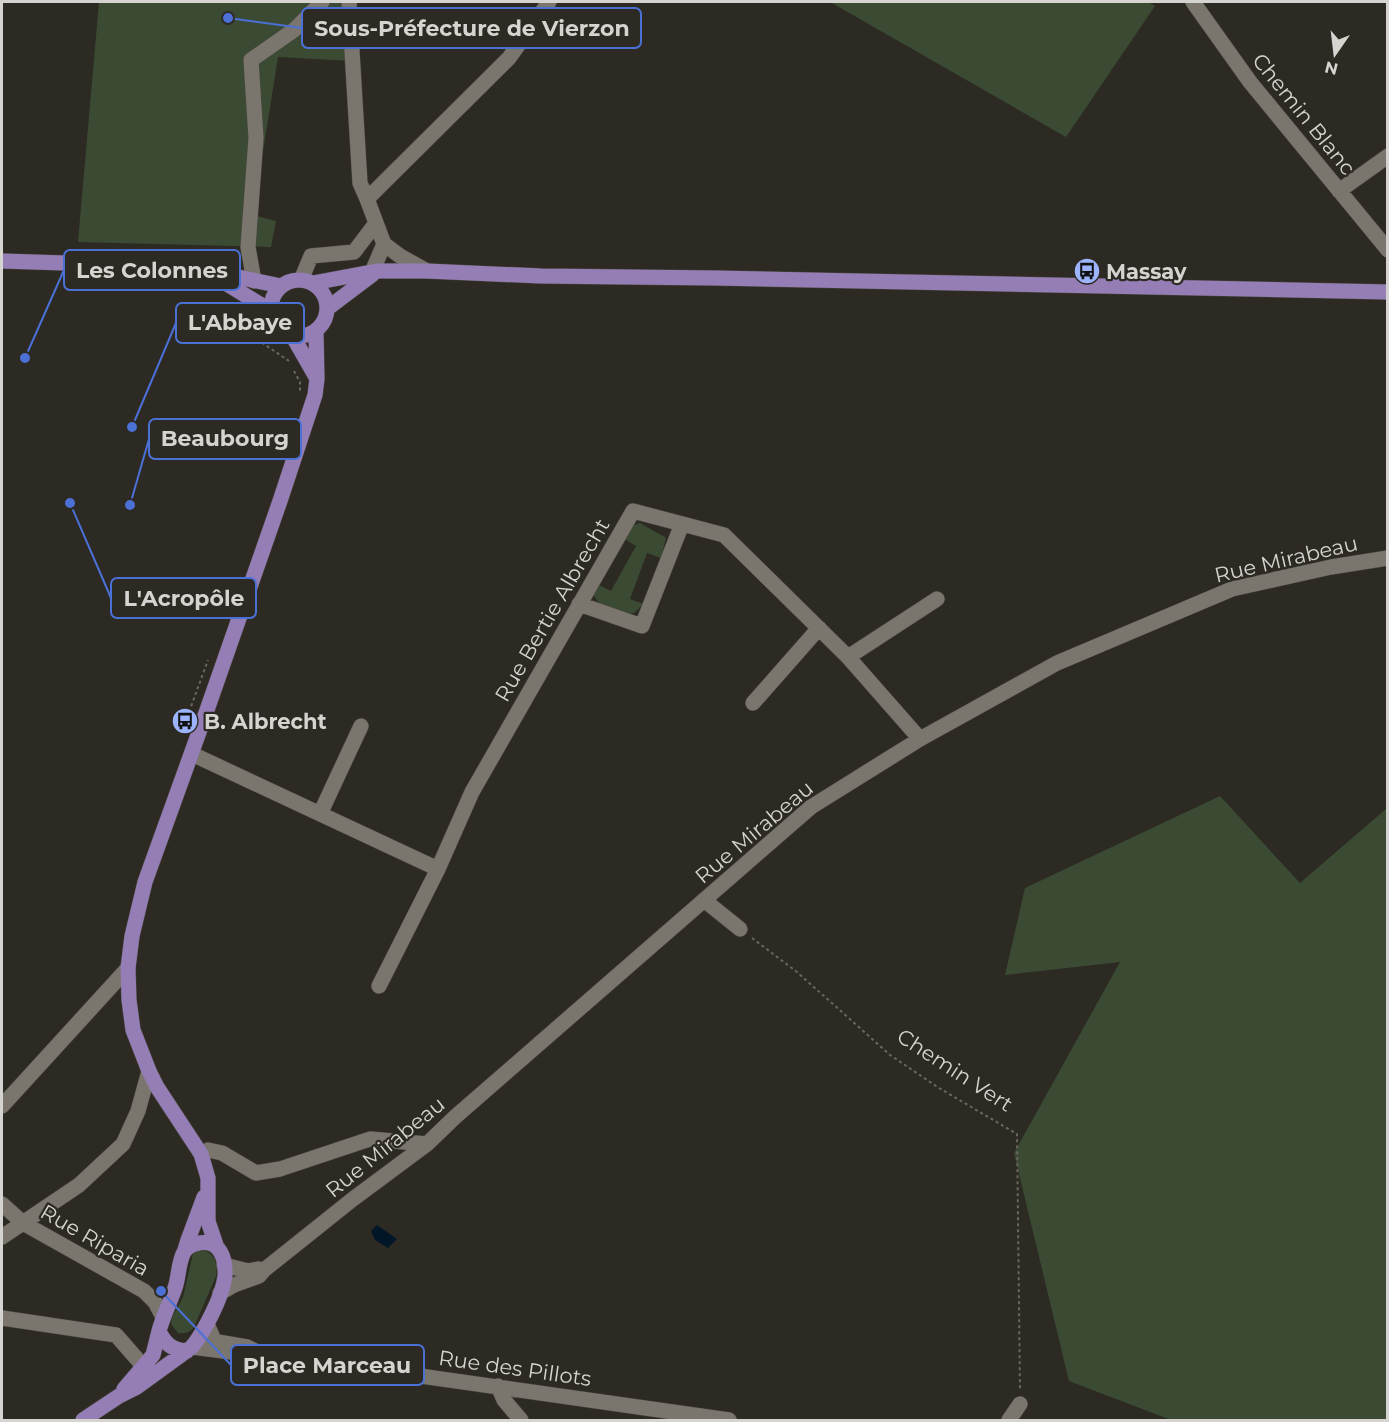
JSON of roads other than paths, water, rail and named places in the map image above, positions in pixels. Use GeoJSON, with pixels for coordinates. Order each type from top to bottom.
{"type":"FeatureCollection","features":[{"type":"Feature","properties":{"kind":"main road"},"geometry":{"type":"LineString","coordinates":[[2,261],[190,267],[281,286]]}},
{"type":"Feature","properties":{"kind":"main road"},"geometry":{"type":"LineString","coordinates":[[207,271],[271,311]]}},
{"type":"Feature","properties":{"kind":"main road"},"geometry":{"type":"LineString","coordinates":[[307,281],[324,294],[328,308],[327,317],[322,325],[309,335],[292,335],[285,332],[273,320],[271,302],[281,286],[287,282],[374,272],[427,271],[541,276],[1388,292]]}},
{"type":"Feature","properties":{"kind":"main road"},"geometry":{"type":"LineString","coordinates":[[328,308],[374,272]]}},
{"type":"Feature","properties":{"kind":"main road"},"geometry":{"type":"LineString","coordinates":[[83,1420],[120,1396],[128,1384],[149,1371],[166,1366],[190,1349],[199,1339],[207,1324],[225,1279],[222,1255],[208,1221],[208,1178],[201,1154],[149,1071],[133,1030],[128,968],[132,936],[145,882],[192,754],[315,395],[316,331]]}},
{"type":"Feature","properties":{"kind":"main road"},"geometry":{"type":"LineString","coordinates":[[292,335],[317,379]]}},
{"type":"Feature","properties":{"kind":"main road"},"geometry":{"type":"LineString","coordinates":[[149,1371],[161,1324],[176,1287],[183,1255],[208,1190]]}},
{"type":"Feature","properties":{"kind":"main road"},"geometry":{"type":"LineString","coordinates":[[185,1250],[196,1243],[210,1242],[216,1245]]}},
{"type":"Feature","properties":{"kind":"main road"},"geometry":{"type":"LineString","coordinates":[[161,1324],[164,1341],[179,1350],[190,1349]]}},
{"type":"Feature","properties":{"kind":"street"},"geometry":{"type":"LineString","coordinates":[[254,281],[248,247],[256,138],[251,60],[294,30],[322,2]]}},
{"type":"Feature","properties":{"kind":"street"},"geometry":{"type":"LineString","coordinates":[[350,2],[360,183],[384,244],[427,271]]}},
{"type":"Feature","properties":{"kind":"street"},"geometry":{"type":"LineString","coordinates":[[368,199],[508,58],[549,2]]}},
{"type":"Feature","properties":{"kind":"street","name":"Chemin Blanc"},"geometry":{"type":"LineString","coordinates":[[1192,2],[1250,82],[1388,250]]}},
{"type":"Feature","properties":{"kind":"street"},"geometry":{"type":"LineString","coordinates":[[1339,191],[1388,156]]}},
{"type":"Feature","properties":{"kind":"street"},"geometry":{"type":"LineString","coordinates":[[307,281],[311,256],[354,252],[376,223]]}},
{"type":"Feature","properties":{"kind":"street"},"geometry":{"type":"LineString","coordinates":[[374,272],[384,244]]}},
{"type":"Feature","properties":{"kind":"street","name":"Rue Bertie Albrecht"},"geometry":{"type":"LineString","coordinates":[[379,986],[438,869],[472,792],[633,511],[724,535],[848,657],[920,740]]}},
{"type":"Feature","properties":{"kind":"street"},"geometry":{"type":"LineString","coordinates":[[579,604],[642,626],[681,524]]}},
{"type":"Feature","properties":{"kind":"street","name":"Rue Mirabeau"},"geometry":{"type":"LineString","coordinates":[[220,1293],[259,1276],[353,1199],[427,1144],[811,807],[920,740],[1057,663],[1232,589],[1331,567],[1388,558]]}},
{"type":"Feature","properties":{"kind":"street"},"geometry":{"type":"LineString","coordinates":[[848,657],[937,599]]}},
{"type":"Feature","properties":{"kind":"street"},"geometry":{"type":"LineString","coordinates":[[753,703],[819,627]]}},
{"type":"Feature","properties":{"kind":"street"},"geometry":{"type":"LineString","coordinates":[[320,814],[361,726]]}},
{"type":"Feature","properties":{"kind":"street"},"geometry":{"type":"LineString","coordinates":[[192,754],[438,869]]}},
{"type":"Feature","properties":{"kind":"street"},"geometry":{"type":"LineString","coordinates":[[704,900],[740,929]]}},
{"type":"Feature","properties":{"kind":"street"},"geometry":{"type":"LineString","coordinates":[[2,1106],[128,968]]}},
{"type":"Feature","properties":{"kind":"street"},"geometry":{"type":"LineString","coordinates":[[2,1237],[79,1185],[123,1144],[138,1111],[149,1071]]}},
{"type":"Feature","properties":{"kind":"street"},"geometry":{"type":"LineString","coordinates":[[201,1154],[208,1150],[222,1153],[256,1173],[280,1169],[370,1139],[427,1144]]}},
{"type":"Feature","properties":{"kind":"street","name":"Rue Riparia"},"geometry":{"type":"LineString","coordinates":[[2,1204],[23,1223],[144,1292],[155,1302],[161,1324]]}},
{"type":"Feature","properties":{"kind":"street"},"geometry":{"type":"LineString","coordinates":[[224,1266],[248,1271],[264,1270]]}},
{"type":"Feature","properties":{"kind":"street"},"geometry":{"type":"LineString","coordinates":[[2,1318],[116,1335],[149,1371]]}},
{"type":"Feature","properties":{"kind":"street","name":"Rue des Pillots"},"geometry":{"type":"LineString","coordinates":[[207,1324],[214,1340],[247,1347],[259,1353]]}},
{"type":"Feature","properties":{"kind":"street","name":"Rue des Pillots"},"geometry":{"type":"LineString","coordinates":[[190,1349],[259,1353],[729,1420]]}},
{"type":"Feature","properties":{"kind":"street"},"geometry":{"type":"LineString","coordinates":[[498,1386],[504,1400],[520,1420]]}},
{"type":"Feature","properties":{"kind":"street"},"geometry":{"type":"LineString","coordinates":[[1010,1420],[1020,1404]]}},
{"type":"Feature","properties":{"kind":"water"},"geometry":{"type":"Polygon","coordinates":[[[377,1225],[397,1239],[388,1248],[375,1240],[371,1231],[377,1225]]]}},
{"type":"Feature","properties":{"kind":"place","name":"Sous-Préfecture de Vierzon"},"geometry":{"type":"Point","coordinates":[228,18]}},
{"type":"Feature","properties":{"kind":"place","name":"Massay"},"geometry":{"type":"Point","coordinates":[1087,271]}},
{"type":"Feature","properties":{"kind":"place","name":"Les Colonnes"},"geometry":{"type":"Point","coordinates":[25,358]}},
{"type":"Feature","properties":{"kind":"place","name":"L'Abbaye"},"geometry":{"type":"Point","coordinates":[132,427]}},
{"type":"Feature","properties":{"kind":"place","name":"L'Acropôle"},"geometry":{"type":"Point","coordinates":[70,503]}},
{"type":"Feature","properties":{"kind":"place","name":"Beaubourg"},"geometry":{"type":"Point","coordinates":[130,505]}},
{"type":"Feature","properties":{"kind":"place","name":"B. Albrecht"},"geometry":{"type":"Point","coordinates":[185,721]}},
{"type":"Feature","properties":{"kind":"place","name":"Place Marceau"},"geometry":{"type":"Point","coordinates":[161,1291]}}]}
